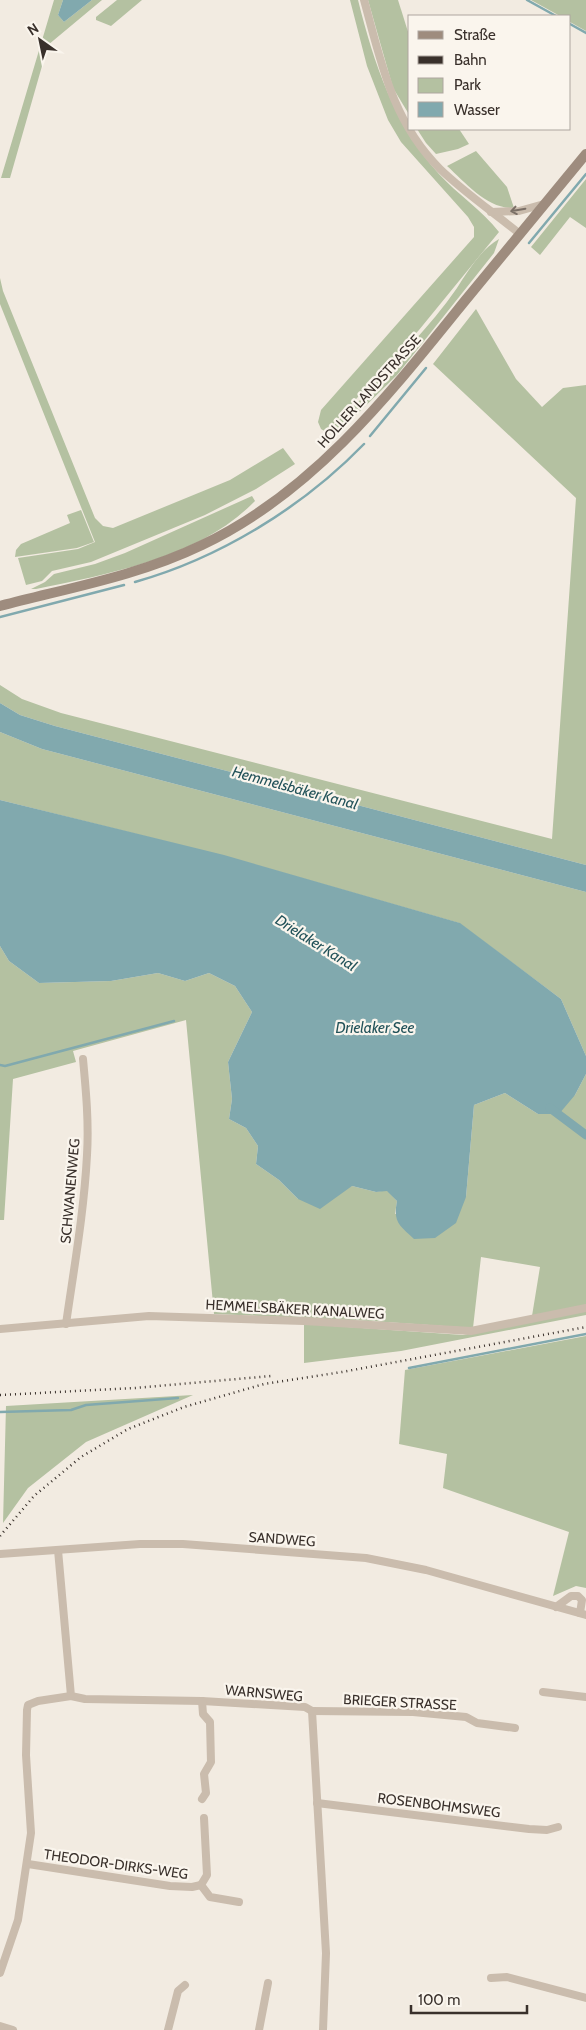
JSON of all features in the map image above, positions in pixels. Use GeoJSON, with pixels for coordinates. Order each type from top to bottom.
{"type":"FeatureCollection","features":[{"type":"Feature","properties":{"kind":"main road","name":"HOLLER LANDSTRASSE"},"geometry":{"type":"LineString","coordinates":[[0,606],[110,579],[155,565],[219,537],[263,509],[307,475],[351,435],[397,385],[586,154]]}},
{"type":"Feature","properties":{"kind":"street"},"geometry":{"type":"LineString","coordinates":[[364,0],[387,84],[408,126]]}},
{"type":"Feature","properties":{"kind":"street"},"geometry":{"type":"LineString","coordinates":[[410,130],[439,168],[520,234]]}},
{"type":"Feature","properties":{"kind":"street"},"geometry":{"type":"LineString","coordinates":[[491,212],[519,210],[544,204]]}},
{"type":"Feature","properties":{"kind":"street","name":"SCHWANENWEG"},"geometry":{"type":"LineString","coordinates":[[66,1324],[81,1225],[87,1155],[87,1111],[83,1059]]}},
{"type":"Feature","properties":{"kind":"street","name":"HEMMELSBÄKER KANALWEG"},"geometry":{"type":"LineString","coordinates":[[0,1330],[149,1316],[169,1316],[363,1324],[463,1331],[492,1328],[586,1308]]}},
{"type":"Feature","properties":{"kind":"street","name":"SANDWEG"},"geometry":{"type":"LineString","coordinates":[[0,1554],[140,1544],[183,1544],[366,1558],[426,1570],[556,1607],[583,1614],[582,1600],[578,1596],[571,1596],[556,1607]]}},
{"type":"Feature","properties":{"kind":"street"},"geometry":{"type":"LineString","coordinates":[[58,1550],[71,1696]]}},
{"type":"Feature","properties":{"kind":"street"},"geometry":{"type":"LineString","coordinates":[[543,1692],[586,1697]]}},
{"type":"Feature","properties":{"kind":"street","name":"WARNSWEG"},"geometry":{"type":"LineString","coordinates":[[28,1864],[31,1833],[26,1755],[28,1705],[38,1700],[71,1696],[112,1700],[202,1701],[305,1706],[312,1711],[326,1953],[323,2030]]}},
{"type":"Feature","properties":{"kind":"street"},"geometry":{"type":"LineString","coordinates":[[202,1701],[203,1714],[210,1722],[211,1762],[204,1774],[206,1793],[202,1798]]}},
{"type":"Feature","properties":{"kind":"street","name":"BRIEGER STRASSE"},"geometry":{"type":"LineString","coordinates":[[312,1711],[413,1712],[466,1717],[477,1723],[515,1728]]}},
{"type":"Feature","properties":{"kind":"street","name":"ROSENBOHMSWEG"},"geometry":{"type":"LineString","coordinates":[[317,1803],[529,1829],[547,1830],[558,1826]]}},
{"type":"Feature","properties":{"kind":"street"},"geometry":{"type":"LineString","coordinates":[[204,1818],[207,1875],[201,1885],[210,1897],[240,1902]]}},
{"type":"Feature","properties":{"kind":"street"},"geometry":{"type":"LineString","coordinates":[[0,1973],[18,1920],[28,1864]]}},
{"type":"Feature","properties":{"kind":"street","name":"THEODOR-DIRKS-WEG"},"geometry":{"type":"LineString","coordinates":[[28,1864],[170,1886],[192,1887],[201,1885]]}},
{"type":"Feature","properties":{"kind":"street"},"geometry":{"type":"LineString","coordinates":[[491,1978],[507,1977],[586,1998]]}},
{"type":"Feature","properties":{"kind":"street"},"geometry":{"type":"LineString","coordinates":[[259,2030],[268,1983]]}},
{"type":"Feature","properties":{"kind":"street"},"geometry":{"type":"LineString","coordinates":[[168,2030],[178,1991],[185,1986]]}},
{"type":"Feature","properties":{"kind":"street"},"geometry":{"type":"LineString","coordinates":[[0,2026],[11,2030]]}},
{"type":"Feature","properties":{"kind":"green space"},"geometry":{"type":"Polygon","coordinates":[[[54,0],[63,0],[58,15],[64,22],[92,0],[102,0],[48,45],[10,178],[1,178],[54,0]]]}},
{"type":"Feature","properties":{"kind":"green space"},"geometry":{"type":"Polygon","coordinates":[[[117,0],[142,0],[111,26],[96,20],[96,17],[117,0]]]}},
{"type":"Feature","properties":{"kind":"green space"},"geometry":{"type":"Polygon","coordinates":[[[350,0],[358,0],[379,70],[398,114],[410,135],[423,155],[439,174],[485,216],[499,232],[419,330],[326,432],[321,429],[318,422],[321,410],[474,237],[474,227],[468,217],[401,142],[388,120],[367,66],[350,0]]]}},
{"type":"Feature","properties":{"kind":"green space"},"geometry":{"type":"Polygon","coordinates":[[[368,0],[398,0],[408,32],[408,113],[393,88],[368,0]]]}},
{"type":"Feature","properties":{"kind":"green space"},"geometry":{"type":"Polygon","coordinates":[[[531,0],[586,0],[586,31],[571,23],[571,15],[558,15],[531,0]]]}},
{"type":"Feature","properties":{"kind":"green space"},"geometry":{"type":"Polygon","coordinates":[[[418,130],[460,130],[469,144],[458,149],[436,154],[418,130]]]}},
{"type":"Feature","properties":{"kind":"green space"},"geometry":{"type":"Polygon","coordinates":[[[476,151],[507,187],[514,208],[504,207],[486,200],[447,166],[476,151]]]}},
{"type":"Feature","properties":{"kind":"green space"},"geometry":{"type":"Polygon","coordinates":[[[586,179],[586,228],[570,217],[540,255],[531,247],[586,179]]]}},
{"type":"Feature","properties":{"kind":"green space"},"geometry":{"type":"Polygon","coordinates":[[[499,239],[494,253],[397,375],[346,425],[337,431],[330,432],[337,422],[364,396],[424,330],[486,248],[499,239]]]}},
{"type":"Feature","properties":{"kind":"green space"},"geometry":{"type":"Polygon","coordinates":[[[0,278],[3,291],[95,518],[103,526],[113,528],[230,480],[283,448],[295,464],[256,489],[205,515],[91,562],[52,571],[42,581],[26,585],[18,558],[78,549],[95,542],[0,304],[0,278]]]}},
{"type":"Feature","properties":{"kind":"green space"},"geometry":{"type":"Polygon","coordinates":[[[476,309],[516,379],[542,407],[563,388],[586,385],[586,865],[55,726],[20,715],[0,703],[0,685],[22,699],[61,713],[552,839],[576,498],[433,364],[476,309]]]}},
{"type":"Feature","properties":{"kind":"green space"},"geometry":{"type":"Polygon","coordinates":[[[252,496],[255,501],[233,520],[208,536],[181,549],[153,560],[93,577],[31,589],[45,582],[54,574],[95,564],[125,553],[252,496]]]}},
{"type":"Feature","properties":{"kind":"green space"},"geometry":{"type":"Polygon","coordinates":[[[81,510],[94,542],[77,548],[15,557],[16,550],[21,544],[70,523],[67,515],[81,510]]]}},
{"type":"Feature","properties":{"kind":"green space"},"geometry":{"type":"Polygon","coordinates":[[[0,732],[42,749],[586,892],[586,1056],[561,999],[459,923],[224,856],[0,800],[0,732]]]}},
{"type":"Feature","properties":{"kind":"green space"},"geometry":{"type":"Polygon","coordinates":[[[0,946],[9,961],[39,983],[111,981],[158,973],[185,981],[209,973],[235,986],[252,1012],[228,1062],[232,1099],[229,1119],[246,1128],[258,1146],[256,1164],[279,1180],[298,1199],[352,1186],[376,1192],[387,1190],[397,1201],[395,1214],[466,1197],[474,1105],[505,1093],[538,1114],[575,1095],[586,1074],[586,1305],[532,1316],[540,1267],[481,1257],[473,1328],[214,1314],[186,1020],[73,1051],[76,1062],[13,1079],[4,1220],[0,1220],[0,946]]]}},
{"type":"Feature","properties":{"kind":"green space"},"geometry":{"type":"Polygon","coordinates":[[[586,1311],[586,1315],[401,1351],[304,1363],[304,1324],[463,1335],[586,1311]]]}},
{"type":"Feature","properties":{"kind":"green space"},"geometry":{"type":"Polygon","coordinates":[[[586,1336],[586,1588],[576,1586],[553,1596],[569,1532],[443,1488],[447,1454],[399,1444],[405,1370],[586,1336]]]}},
{"type":"Feature","properties":{"kind":"green space"},"geometry":{"type":"Polygon","coordinates":[[[193,1395],[86,1442],[28,1488],[3,1523],[6,1406],[193,1395]]]}},
{"type":"Feature","properties":{"kind":"water"},"geometry":{"type":"Polygon","coordinates":[[[63,0],[92,0],[64,22],[58,15],[63,0]]]}},
{"type":"Feature","properties":{"kind":"water"},"geometry":{"type":"Polygon","coordinates":[[[0,703],[20,715],[55,726],[586,865],[586,892],[42,749],[0,732],[0,703]]]}},
{"type":"Feature","properties":{"kind":"water","name":"Drielaker See"},"geometry":{"type":"Polygon","coordinates":[[[0,800],[224,855],[460,923],[561,999],[586,1056],[586,1074],[575,1095],[559,1114],[538,1114],[505,1093],[474,1105],[466,1197],[456,1223],[435,1238],[414,1239],[404,1230],[397,1219],[397,1201],[387,1191],[376,1192],[352,1186],[320,1209],[298,1199],[279,1180],[256,1164],[258,1146],[246,1128],[229,1119],[232,1099],[228,1062],[252,1012],[235,986],[209,973],[185,981],[158,973],[111,981],[39,983],[9,961],[0,946],[0,800]]]}},
{"type":"Feature","properties":{"kind":"waterway"},"geometry":{"type":"LineString","coordinates":[[527,0],[554,15]]}},
{"type":"Feature","properties":{"kind":"waterway"},"geometry":{"type":"LineString","coordinates":[[571,25],[586,33]]}},
{"type":"Feature","properties":{"kind":"waterway"},"geometry":{"type":"LineString","coordinates":[[529,243],[586,174]]}},
{"type":"Feature","properties":{"kind":"waterway"},"geometry":{"type":"LineString","coordinates":[[370,436],[426,368]]}},
{"type":"Feature","properties":{"kind":"waterway"},"geometry":{"type":"LineString","coordinates":[[135,582],[167,572],[198,559],[258,528],[314,489],[364,444]]}},
{"type":"Feature","properties":{"kind":"waterway"},"geometry":{"type":"LineString","coordinates":[[0,617],[124,585]]}},
{"type":"Feature","properties":{"kind":"waterway"},"geometry":{"type":"LineString","coordinates":[[0,1065],[5,1066],[174,1021]]}},
{"type":"Feature","properties":{"kind":"waterway","name":"Drielaker Kanal"},"geometry":{"type":"LineString","coordinates":[[550,1108],[586,1135]]}},
{"type":"Feature","properties":{"kind":"waterway"},"geometry":{"type":"LineString","coordinates":[[409,1368],[586,1334]]}},
{"type":"Feature","properties":{"kind":"waterway"},"geometry":{"type":"LineString","coordinates":[[0,1412],[71,1410],[86,1405],[178,1398]]}},
{"type":"Feature","properties":{"kind":"railway"},"geometry":{"type":"LineString","coordinates":[[0,1536],[34,1496],[81,1457],[128,1429],[184,1407],[264,1384],[342,1372],[586,1327]]}},
{"type":"Feature","properties":{"kind":"railway"},"geometry":{"type":"LineString","coordinates":[[0,1395],[135,1388],[271,1376]]}},
{"type":"Feature","properties":{"kind":"water label","name":"Hemmelsbäker Kanal"},"geometry":{"type":"Point","coordinates":[295,788]}}]}
